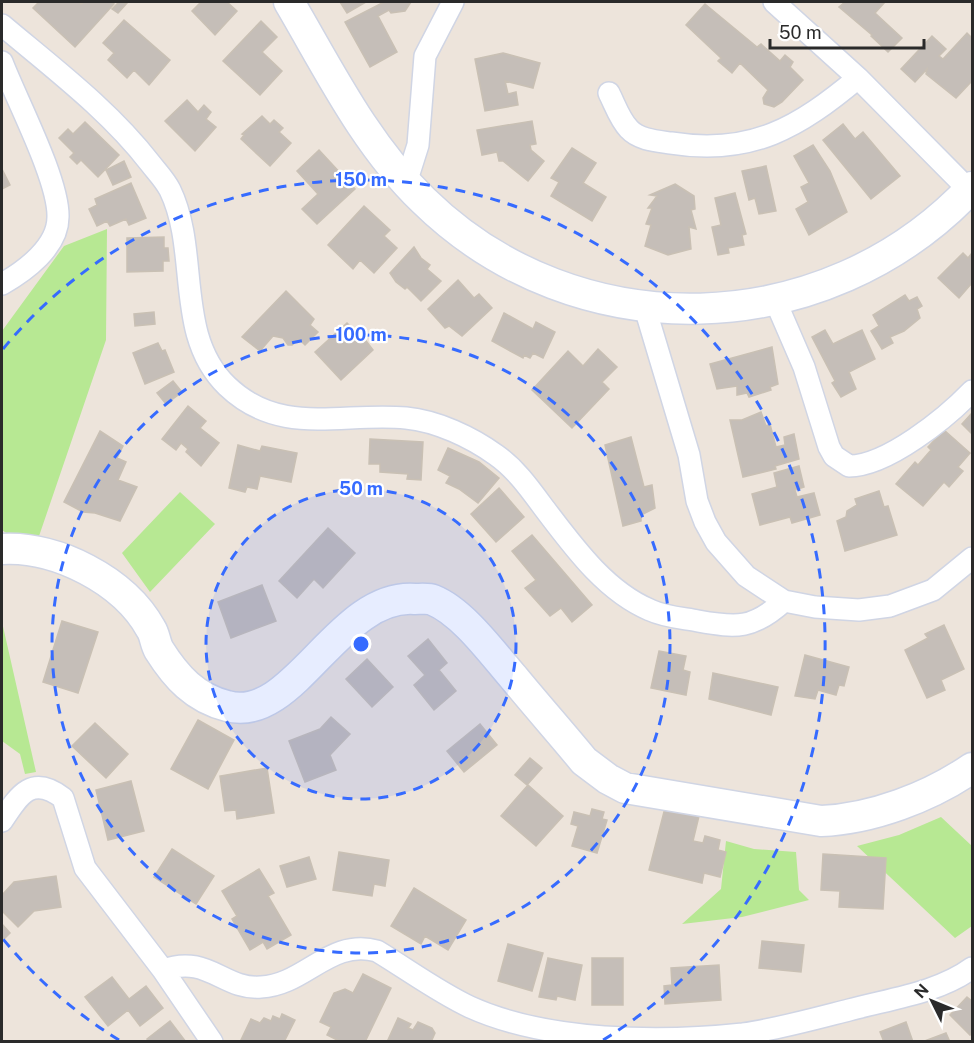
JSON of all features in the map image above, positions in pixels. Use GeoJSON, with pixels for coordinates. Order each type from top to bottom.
{"type":"FeatureCollection","features":[{"type":"Feature","properties":{"kind":"street"},"geometry":{"type":"LineString","coordinates":[[289,2],[366,132],[406,183],[446,222],[504,261],[589,296],[645,308],[708,309],[775,300],[805,293],[864,270],[928,228],[971,189],[858,78],[774,2]]}},
{"type":"Feature","properties":{"kind":"street"},"geometry":{"type":"LineString","coordinates":[[406,183],[418,145],[424,56],[453,2]]}},
{"type":"Feature","properties":{"kind":"street"},"geometry":{"type":"LineString","coordinates":[[2,25],[66,79],[135,144],[169,188],[183,225],[193,313],[204,358],[236,393],[254,406],[288,419],[408,418],[468,438],[512,468],[590,566],[622,594],[651,611],[736,626],[766,617],[784,601]]}},
{"type":"Feature","properties":{"kind":"street"},"geometry":{"type":"LineString","coordinates":[[2,62],[46,169],[58,218],[53,236],[43,251],[24,270],[2,285]]}},
{"type":"Feature","properties":{"kind":"street"},"geometry":{"type":"LineString","coordinates":[[609,93],[624,124],[638,136],[680,145],[724,145],[766,137],[786,129],[822,108],[858,78]]}},
{"type":"Feature","properties":{"kind":"street"},"geometry":{"type":"LineString","coordinates":[[775,300],[804,367],[829,447],[834,456],[849,466],[876,461],[927,429],[972,391]]}},
{"type":"Feature","properties":{"kind":"street"},"geometry":{"type":"LineString","coordinates":[[645,308],[688,455],[697,501],[716,542],[746,576],[784,601],[815,608],[859,610],[890,606],[933,590],[972,558]]}},
{"type":"Feature","properties":{"kind":"street"},"geometry":{"type":"LineString","coordinates":[[2,549],[26,549],[53,556],[109,583],[135,608],[151,629],[158,648],[181,681],[195,693],[227,707],[242,708],[272,700],[348,627],[375,606],[402,598],[432,600],[469,625],[585,761],[608,779],[625,788],[821,821],[846,820],[880,810],[951,783],[972,768]]}},
{"type":"Feature","properties":{"kind":"street"},"geometry":{"type":"LineString","coordinates":[[2,821],[16,800],[31,788],[47,789],[63,798],[85,868],[163,970],[212,1041]]}},
{"type":"Feature","properties":{"kind":"street"},"geometry":{"type":"LineString","coordinates":[[163,970],[176,965],[194,965],[258,988],[300,977],[331,954],[366,948],[377,951],[470,1007],[509,1020],[558,1032],[637,1039],[742,1034],[784,1026],[930,990],[972,968]]}},
{"type":"Feature","properties":{"kind":"green space"},"geometry":{"type":"Polygon","coordinates":[[[107,229],[106,340],[37,542],[9,535],[2,530],[2,331],[64,246],[107,229]]]}},
{"type":"Feature","properties":{"kind":"green space"},"geometry":{"type":"Polygon","coordinates":[[[180,492],[215,524],[150,592],[122,553],[180,492]]]}},
{"type":"Feature","properties":{"kind":"green space"},"geometry":{"type":"Polygon","coordinates":[[[2,622],[36,772],[25,774],[20,754],[2,741],[2,622]]]}},
{"type":"Feature","properties":{"kind":"green space"},"geometry":{"type":"Polygon","coordinates":[[[941,817],[972,846],[972,926],[955,938],[857,846],[899,835],[941,817]]]}},
{"type":"Feature","properties":{"kind":"green space"},"geometry":{"type":"Polygon","coordinates":[[[726,841],[754,849],[796,852],[799,890],[809,900],[742,917],[682,924],[721,889],[726,841]]]}},
{"type":"Feature","properties":{"kind":"building"},"geometry":{"type":"Polygon","coordinates":[[[39,2],[79,2],[81,4],[111,2],[114,4],[75,47],[33,8],[39,2]]]}},
{"type":"Feature","properties":{"kind":"building"},"geometry":{"type":"Polygon","coordinates":[[[119,2],[127,3],[118,13],[112,9],[119,2]]]}},
{"type":"Feature","properties":{"kind":"building"},"geometry":{"type":"Polygon","coordinates":[[[201,2],[227,2],[237,11],[215,35],[192,11],[201,2]]]}},
{"type":"Feature","properties":{"kind":"building"},"geometry":{"type":"Polygon","coordinates":[[[340,2],[366,2],[347,13],[340,2]]]}},
{"type":"Feature","properties":{"kind":"building"},"geometry":{"type":"Polygon","coordinates":[[[384,2],[411,2],[405,11],[391,13],[389,10],[378,16],[397,52],[370,67],[345,22],[384,2]]]}},
{"type":"Feature","properties":{"kind":"building"},"geometry":{"type":"Polygon","coordinates":[[[845,2],[885,2],[875,13],[902,38],[888,52],[839,7],[845,2]]]}},
{"type":"Feature","properties":{"kind":"building"},"geometry":{"type":"Polygon","coordinates":[[[705,4],[757,47],[761,44],[780,61],[785,55],[793,62],[790,67],[803,80],[782,102],[774,107],[764,104],[763,98],[768,90],[740,63],[732,73],[718,61],[721,58],[686,25],[705,4]]]}},
{"type":"Feature","properties":{"kind":"building"},"geometry":{"type":"Polygon","coordinates":[[[124,20],[170,60],[149,85],[134,70],[127,78],[108,60],[114,53],[103,43],[124,20]]]}},
{"type":"Feature","properties":{"kind":"building"},"geometry":{"type":"Polygon","coordinates":[[[261,21],[277,37],[262,52],[282,71],[260,95],[223,61],[261,21]]]}},
{"type":"Feature","properties":{"kind":"building"},"geometry":{"type":"Polygon","coordinates":[[[967,33],[972,38],[972,81],[956,98],[926,74],[927,69],[915,82],[901,69],[932,36],[946,49],[939,56],[943,59],[967,33]]]}},
{"type":"Feature","properties":{"kind":"building"},"geometry":{"type":"Polygon","coordinates":[[[503,53],[540,63],[533,88],[505,81],[508,94],[516,92],[518,105],[485,111],[475,59],[503,53]]]}},
{"type":"Feature","properties":{"kind":"building"},"geometry":{"type":"Polygon","coordinates":[[[187,100],[198,112],[204,105],[211,112],[206,119],[216,127],[195,151],[165,121],[187,100]]]}},
{"type":"Feature","properties":{"kind":"building"},"geometry":{"type":"Polygon","coordinates":[[[262,116],[270,124],[274,120],[283,128],[279,132],[291,143],[270,166],[241,139],[244,135],[242,134],[262,116]]]}},
{"type":"Feature","properties":{"kind":"building"},"geometry":{"type":"Polygon","coordinates":[[[532,121],[536,144],[530,145],[531,150],[544,161],[528,181],[503,161],[499,161],[497,152],[482,155],[477,130],[532,121]]]}},
{"type":"Feature","properties":{"kind":"building"},"geometry":{"type":"Polygon","coordinates":[[[85,122],[119,155],[98,177],[81,160],[77,164],[70,157],[74,153],[59,138],[68,129],[73,134],[85,122]]]}},
{"type":"Feature","properties":{"kind":"building"},"geometry":{"type":"Polygon","coordinates":[[[843,124],[855,139],[863,132],[900,176],[871,199],[823,140],[843,124]]]}},
{"type":"Feature","properties":{"kind":"building"},"geometry":{"type":"Polygon","coordinates":[[[813,145],[830,171],[847,212],[809,235],[796,209],[808,202],[801,187],[809,183],[794,156],[813,145]]]}},
{"type":"Feature","properties":{"kind":"building"},"geometry":{"type":"Polygon","coordinates":[[[572,148],[596,163],[583,183],[606,197],[592,221],[551,196],[559,182],[551,178],[572,148]]]}},
{"type":"Feature","properties":{"kind":"building"},"geometry":{"type":"Polygon","coordinates":[[[319,150],[355,189],[317,224],[302,209],[318,194],[297,171],[319,150]]]}},
{"type":"Feature","properties":{"kind":"building"},"geometry":{"type":"Polygon","coordinates":[[[124,161],[131,177],[113,185],[106,170],[124,161]]]}},
{"type":"Feature","properties":{"kind":"building"},"geometry":{"type":"Polygon","coordinates":[[[766,166],[776,211],[759,214],[755,198],[749,200],[742,171],[766,166]]]}},
{"type":"Feature","properties":{"kind":"building"},"geometry":{"type":"Polygon","coordinates":[[[2,169],[10,185],[2,189],[2,169]]]}},
{"type":"Feature","properties":{"kind":"building"},"geometry":{"type":"Polygon","coordinates":[[[131,183],[146,218],[129,225],[126,219],[110,226],[107,221],[97,226],[89,209],[97,205],[95,199],[131,183]]]}},
{"type":"Feature","properties":{"kind":"building"},"geometry":{"type":"Polygon","coordinates":[[[675,184],[694,196],[695,209],[691,210],[696,229],[689,227],[691,249],[668,255],[645,246],[651,225],[646,224],[652,208],[648,208],[657,196],[650,195],[675,184]]]}},
{"type":"Feature","properties":{"kind":"building"},"geometry":{"type":"Polygon","coordinates":[[[735,193],[746,234],[742,235],[744,245],[728,248],[729,253],[718,255],[712,227],[721,225],[715,198],[735,193]]]}},
{"type":"Feature","properties":{"kind":"building"},"geometry":{"type":"Polygon","coordinates":[[[364,206],[390,230],[384,236],[397,248],[374,273],[360,260],[353,269],[328,245],[364,206]]]}},
{"type":"Feature","properties":{"kind":"building"},"geometry":{"type":"Polygon","coordinates":[[[164,237],[164,248],[168,248],[169,261],[163,261],[163,271],[127,272],[127,238],[164,237]]]}},
{"type":"Feature","properties":{"kind":"building"},"geometry":{"type":"Polygon","coordinates":[[[414,247],[421,258],[430,265],[427,269],[441,281],[421,301],[407,287],[405,289],[396,282],[390,273],[414,247]]]}},
{"type":"Feature","properties":{"kind":"building"},"geometry":{"type":"Polygon","coordinates":[[[963,253],[968,258],[972,253],[972,283],[959,298],[938,278],[963,253]]]}},
{"type":"Feature","properties":{"kind":"building"},"geometry":{"type":"Polygon","coordinates":[[[458,280],[474,298],[479,294],[492,308],[462,336],[449,326],[445,328],[428,309],[458,280]]]}},
{"type":"Feature","properties":{"kind":"building"},"geometry":{"type":"Polygon","coordinates":[[[286,291],[314,319],[310,325],[318,332],[305,345],[299,339],[292,345],[288,345],[283,338],[273,336],[260,351],[242,337],[286,291]]]}},
{"type":"Feature","properties":{"kind":"building"},"geometry":{"type":"Polygon","coordinates":[[[905,295],[909,301],[917,297],[922,306],[917,309],[920,318],[904,331],[890,337],[893,343],[882,349],[871,331],[879,326],[873,315],[905,295]]]}},
{"type":"Feature","properties":{"kind":"building"},"geometry":{"type":"Polygon","coordinates":[[[154,312],[155,324],[135,326],[134,314],[154,312]]]}},
{"type":"Feature","properties":{"kind":"building"},"geometry":{"type":"Polygon","coordinates":[[[504,313],[533,329],[536,322],[555,332],[543,358],[533,353],[530,358],[524,355],[523,358],[492,341],[504,313]]]}},
{"type":"Feature","properties":{"kind":"building"},"geometry":{"type":"Polygon","coordinates":[[[347,323],[358,334],[360,333],[373,350],[341,380],[315,352],[347,323]]]}},
{"type":"Feature","properties":{"kind":"building"},"geometry":{"type":"Polygon","coordinates":[[[825,330],[833,344],[862,330],[875,359],[849,372],[856,389],[841,397],[832,383],[835,381],[812,337],[825,330]]]}},
{"type":"Feature","properties":{"kind":"building"},"geometry":{"type":"Polygon","coordinates":[[[158,343],[162,351],[165,350],[174,372],[145,384],[133,353],[158,343]]]}},
{"type":"Feature","properties":{"kind":"building"},"geometry":{"type":"Polygon","coordinates":[[[772,347],[778,384],[770,387],[771,390],[749,397],[747,393],[737,395],[737,386],[717,389],[710,364],[772,347]]]}},
{"type":"Feature","properties":{"kind":"building"},"geometry":{"type":"Polygon","coordinates":[[[598,349],[617,367],[602,382],[609,389],[572,428],[532,390],[568,351],[583,366],[598,349]]]}},
{"type":"Feature","properties":{"kind":"building"},"geometry":{"type":"Polygon","coordinates":[[[173,381],[182,392],[166,404],[157,393],[173,381]]]}},
{"type":"Feature","properties":{"kind":"building"},"geometry":{"type":"Polygon","coordinates":[[[188,406],[206,421],[200,428],[219,443],[201,466],[186,452],[188,449],[181,443],[176,450],[162,439],[188,406]]]}},
{"type":"Feature","properties":{"kind":"building"},"geometry":{"type":"Polygon","coordinates":[[[761,412],[766,426],[770,424],[776,447],[785,445],[784,437],[794,434],[799,459],[775,466],[776,469],[743,477],[730,420],[742,420],[761,412]]]}},
{"type":"Feature","properties":{"kind":"building"},"geometry":{"type":"Polygon","coordinates":[[[972,413],[972,434],[962,424],[972,413]]]}},
{"type":"Feature","properties":{"kind":"building"},"geometry":{"type":"Polygon","coordinates":[[[944,430],[970,453],[958,467],[963,471],[949,487],[944,482],[923,506],[896,484],[915,462],[918,465],[931,450],[928,447],[944,430]]]}},
{"type":"Feature","properties":{"kind":"building"},"geometry":{"type":"Polygon","coordinates":[[[100,431],[123,446],[117,458],[126,462],[118,480],[137,487],[120,521],[95,513],[83,512],[64,502],[100,431]]]}},
{"type":"Feature","properties":{"kind":"building"},"geometry":{"type":"Polygon","coordinates":[[[631,437],[644,487],[652,485],[655,508],[641,515],[641,521],[623,526],[605,445],[631,437]]]}},
{"type":"Feature","properties":{"kind":"building"},"geometry":{"type":"Polygon","coordinates":[[[370,439],[423,442],[421,480],[407,479],[408,474],[380,472],[380,464],[369,464],[370,439]]]}},
{"type":"Feature","properties":{"kind":"building"},"geometry":{"type":"Polygon","coordinates":[[[238,445],[260,451],[262,446],[297,453],[291,482],[260,476],[257,489],[247,487],[245,492],[229,488],[238,445]]]}},
{"type":"Feature","properties":{"kind":"building"},"geometry":{"type":"Polygon","coordinates":[[[448,448],[479,462],[499,478],[478,503],[459,489],[446,483],[450,476],[438,470],[448,448]]]}},
{"type":"Feature","properties":{"kind":"building"},"geometry":{"type":"Polygon","coordinates":[[[799,466],[804,487],[795,490],[797,497],[814,493],[820,515],[792,523],[790,517],[760,525],[752,494],[777,487],[774,473],[799,466]]]}},
{"type":"Feature","properties":{"kind":"building"},"geometry":{"type":"Polygon","coordinates":[[[499,488],[524,517],[496,542],[471,514],[499,488]]]}},
{"type":"Feature","properties":{"kind":"building"},"geometry":{"type":"Polygon","coordinates":[[[879,491],[884,507],[888,506],[897,535],[845,551],[837,521],[846,517],[847,511],[857,505],[855,499],[879,491]]]}},
{"type":"Feature","properties":{"kind":"building"},"geometry":{"type":"Polygon","coordinates":[[[328,528],[355,553],[323,588],[314,579],[297,598],[279,581],[328,528]]]}},
{"type":"Feature","properties":{"kind":"building"},"geometry":{"type":"Polygon","coordinates":[[[532,535],[592,605],[572,622],[561,608],[550,616],[525,588],[536,580],[512,551],[532,535]]]}},
{"type":"Feature","properties":{"kind":"building"},"geometry":{"type":"Polygon","coordinates":[[[262,585],[276,621],[231,638],[218,602],[262,585]]]}},
{"type":"Feature","properties":{"kind":"building"},"geometry":{"type":"Polygon","coordinates":[[[62,621],[98,632],[78,693],[43,682],[62,621]]]}},
{"type":"Feature","properties":{"kind":"building"},"geometry":{"type":"Polygon","coordinates":[[[944,625],[964,669],[941,680],[945,690],[927,698],[905,650],[928,638],[925,634],[944,625]]]}},
{"type":"Feature","properties":{"kind":"building"},"geometry":{"type":"Polygon","coordinates":[[[428,639],[447,663],[439,670],[456,691],[434,710],[414,685],[425,675],[408,656],[428,639]]]}},
{"type":"Feature","properties":{"kind":"building"},"geometry":{"type":"Polygon","coordinates":[[[659,651],[686,656],[683,670],[690,672],[686,695],[651,688],[659,651]]]}},
{"type":"Feature","properties":{"kind":"building"},"geometry":{"type":"Polygon","coordinates":[[[805,655],[849,667],[844,686],[839,685],[836,695],[818,690],[815,699],[795,696],[805,655]]]}},
{"type":"Feature","properties":{"kind":"building"},"geometry":{"type":"Polygon","coordinates":[[[367,659],[393,687],[372,707],[346,679],[367,659]]]}},
{"type":"Feature","properties":{"kind":"building"},"geometry":{"type":"Polygon","coordinates":[[[713,673],[778,687],[771,715],[709,699],[713,673]]]}},
{"type":"Feature","properties":{"kind":"building"},"geometry":{"type":"Polygon","coordinates":[[[331,717],[350,734],[330,755],[336,770],[305,782],[289,741],[320,729],[331,717]]]}},
{"type":"Feature","properties":{"kind":"building"},"geometry":{"type":"Polygon","coordinates":[[[198,720],[234,740],[208,789],[171,769],[198,720]]]}},
{"type":"Feature","properties":{"kind":"building"},"geometry":{"type":"Polygon","coordinates":[[[95,723],[128,754],[106,778],[72,746],[95,723]]]}},
{"type":"Feature","properties":{"kind":"building"},"geometry":{"type":"Polygon","coordinates":[[[480,724],[497,745],[464,772],[447,751],[480,724]]]}},
{"type":"Feature","properties":{"kind":"building"},"geometry":{"type":"Polygon","coordinates":[[[530,758],[542,768],[527,785],[515,775],[530,758]]]}},
{"type":"Feature","properties":{"kind":"building"},"geometry":{"type":"Polygon","coordinates":[[[267,768],[274,813],[237,819],[236,810],[225,811],[220,776],[267,768]]]}},
{"type":"Feature","properties":{"kind":"building"},"geometry":{"type":"Polygon","coordinates":[[[131,781],[144,831],[108,840],[96,790],[131,781]]]}},
{"type":"Feature","properties":{"kind":"building"},"geometry":{"type":"Polygon","coordinates":[[[528,785],[563,816],[536,846],[501,816],[528,785]]]}},
{"type":"Feature","properties":{"kind":"building"},"geometry":{"type":"Polygon","coordinates":[[[665,808],[699,816],[693,841],[703,843],[705,836],[720,840],[718,850],[726,852],[720,877],[704,873],[702,883],[649,870],[665,808]]]}},
{"type":"Feature","properties":{"kind":"building"},"geometry":{"type":"Polygon","coordinates":[[[592,809],[604,812],[602,819],[607,820],[597,853],[572,846],[578,826],[571,824],[574,812],[590,816],[592,809]]]}},
{"type":"Feature","properties":{"kind":"building"},"geometry":{"type":"Polygon","coordinates":[[[172,849],[214,876],[196,904],[154,877],[172,849]]]}},
{"type":"Feature","properties":{"kind":"building"},"geometry":{"type":"Polygon","coordinates":[[[339,852],[389,860],[385,886],[374,884],[372,896],[333,890],[339,852]]]}},
{"type":"Feature","properties":{"kind":"building"},"geometry":{"type":"Polygon","coordinates":[[[823,854],[886,858],[883,909],[839,907],[840,891],[821,890],[823,854]]]}},
{"type":"Feature","properties":{"kind":"building"},"geometry":{"type":"Polygon","coordinates":[[[309,857],[316,879],[287,887],[280,866],[309,857]]]}},
{"type":"Feature","properties":{"kind":"building"},"geometry":{"type":"Polygon","coordinates":[[[259,869],[274,893],[268,896],[291,935],[267,949],[263,942],[250,950],[232,919],[237,916],[222,891],[259,869]]]}},
{"type":"Feature","properties":{"kind":"building"},"geometry":{"type":"Polygon","coordinates":[[[56,876],[61,907],[34,911],[18,927],[2,911],[2,895],[14,882],[56,876]]]}},
{"type":"Feature","properties":{"kind":"building"},"geometry":{"type":"Polygon","coordinates":[[[414,888],[466,920],[448,950],[425,936],[421,944],[391,926],[414,888]]]}},
{"type":"Feature","properties":{"kind":"building"},"geometry":{"type":"Polygon","coordinates":[[[2,924],[10,933],[2,941],[2,924]]]}},
{"type":"Feature","properties":{"kind":"building"},"geometry":{"type":"Polygon","coordinates":[[[762,941],[804,945],[801,972],[759,968],[762,941]]]}},
{"type":"Feature","properties":{"kind":"building"},"geometry":{"type":"Polygon","coordinates":[[[508,944],[543,953],[532,991],[498,981],[508,944]]]}},
{"type":"Feature","properties":{"kind":"building"},"geometry":{"type":"Polygon","coordinates":[[[548,958],[582,965],[575,1000],[557,996],[556,1000],[539,997],[548,958]]]}},
{"type":"Feature","properties":{"kind":"building"},"geometry":{"type":"Polygon","coordinates":[[[592,958],[623,958],[623,1005],[592,1005],[592,958]]]}},
{"type":"Feature","properties":{"kind":"building"},"geometry":{"type":"Polygon","coordinates":[[[719,965],[721,1000],[665,1004],[664,986],[672,985],[671,968],[719,965]]]}},
{"type":"Feature","properties":{"kind":"building"},"geometry":{"type":"Polygon","coordinates":[[[363,974],[391,988],[365,1042],[341,1042],[327,1035],[331,1027],[320,1022],[334,993],[345,989],[353,993],[363,974]]]}},
{"type":"Feature","properties":{"kind":"building"},"geometry":{"type":"Polygon","coordinates":[[[112,977],[129,999],[146,986],[163,1008],[140,1026],[128,1010],[108,1026],[85,997],[112,977]]]}},
{"type":"Feature","properties":{"kind":"building"},"geometry":{"type":"Polygon","coordinates":[[[967,997],[972,1001],[972,1032],[970,1035],[950,1015],[967,997]]]}},
{"type":"Feature","properties":{"kind":"building"},"geometry":{"type":"Polygon","coordinates":[[[282,1014],[295,1020],[284,1042],[240,1042],[251,1019],[260,1023],[264,1018],[271,1021],[273,1016],[280,1019],[282,1014]]]}},
{"type":"Feature","properties":{"kind":"building"},"geometry":{"type":"Polygon","coordinates":[[[398,1018],[411,1024],[408,1028],[413,1030],[418,1022],[432,1028],[435,1033],[431,1042],[387,1042],[398,1018]]]}},
{"type":"Feature","properties":{"kind":"building"},"geometry":{"type":"Polygon","coordinates":[[[170,1021],[186,1042],[148,1042],[147,1039],[170,1021]]]}},
{"type":"Feature","properties":{"kind":"building"},"geometry":{"type":"Polygon","coordinates":[[[906,1022],[913,1042],[884,1042],[880,1032],[906,1022]]]}},
{"type":"Feature","properties":{"kind":"building"},"geometry":{"type":"Polygon","coordinates":[[[946,1033],[950,1042],[922,1042],[946,1033]]]}}]}
